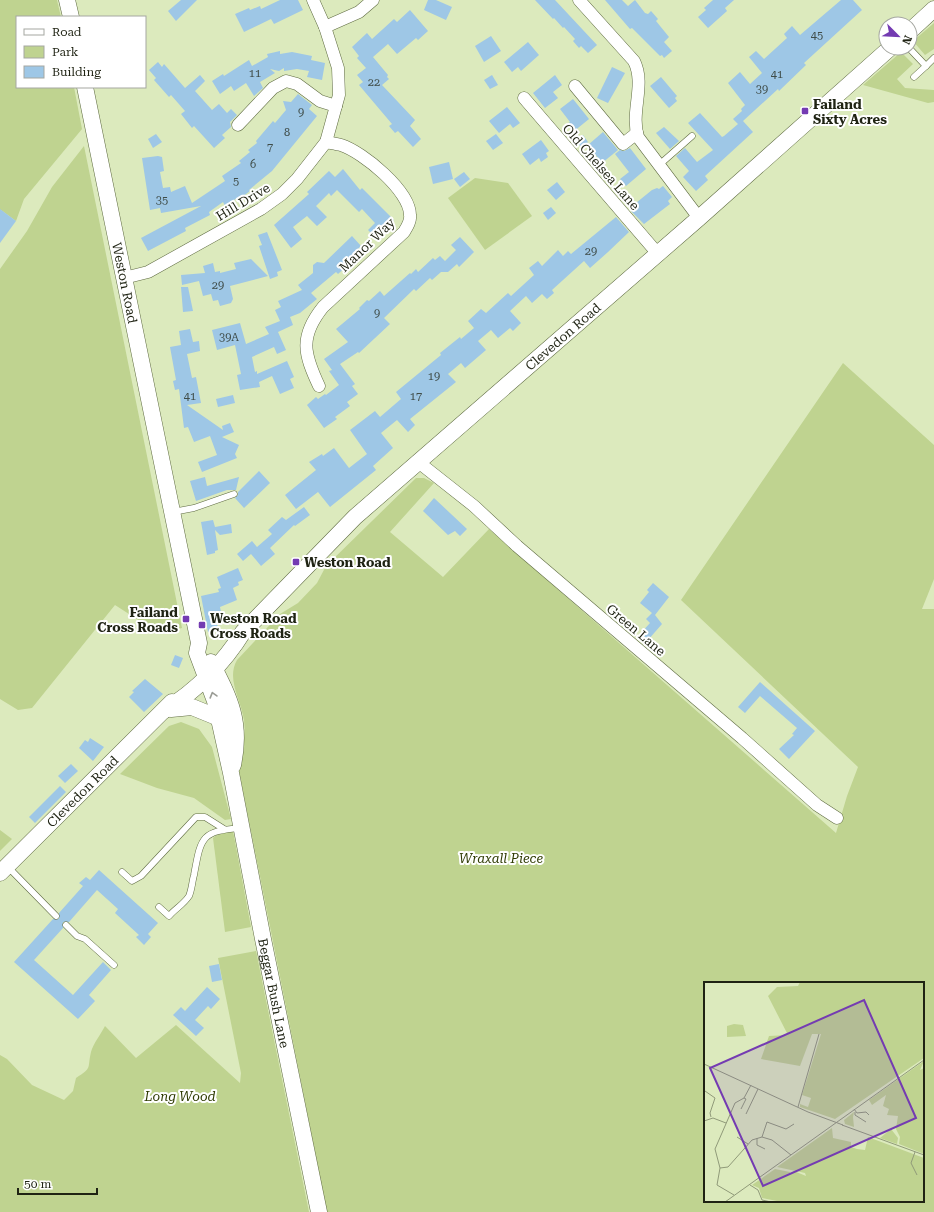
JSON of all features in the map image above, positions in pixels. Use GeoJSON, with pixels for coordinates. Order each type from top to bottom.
{"type":"FeatureCollection","features":[{"type":"Feature","properties":{"kind":"main road"},"geometry":{"type":"LineString","coordinates":[[67,0],[71,16]]}},
{"type":"Feature","properties":{"kind":"main road"},"geometry":{"type":"LineString","coordinates":[[918,24],[934,9]]}},
{"type":"Feature","properties":{"kind":"main road","name":"Clevedon Road"},"geometry":{"type":"LineString","coordinates":[[4,869],[166,710],[186,698],[227,643],[244,632],[346,524],[658,254],[881,56]]}},
{"type":"Feature","properties":{"kind":"main road","name":"Weston Road"},"geometry":{"type":"LineString","coordinates":[[85,88],[199,644],[209,668]]}},
{"type":"Feature","properties":{"kind":"main road","name":"Beggar Bush Lane"},"geometry":{"type":"LineString","coordinates":[[209,668],[319,1212]]}},
{"type":"Feature","properties":{"kind":"main road","name":"Beggar Bush Lane"},"geometry":{"type":"LineString","coordinates":[[209,668],[226,692],[236,719],[236,737],[231,774]]}},
{"type":"Feature","properties":{"kind":"main road"},"geometry":{"type":"LineString","coordinates":[[166,710],[192,707],[219,718]]}},
{"type":"Feature","properties":{"kind":"street","name":"Hill Drive"},"geometry":{"type":"LineString","coordinates":[[124,278],[148,272],[261,209],[282,194],[297,179],[326,142],[339,95],[338,68],[325,27],[313,0]]}},
{"type":"Feature","properties":{"kind":"street"},"geometry":{"type":"LineString","coordinates":[[325,27],[359,12],[373,0]]}},
{"type":"Feature","properties":{"kind":"street"},"geometry":{"type":"LineString","coordinates":[[579,0],[632,57],[639,77],[637,133],[658,165],[699,218]]}},
{"type":"Feature","properties":{"kind":"street"},"geometry":{"type":"LineString","coordinates":[[238,125],[251,102],[277,84],[286,81],[297,84],[315,98],[336,106]]}},
{"type":"Feature","properties":{"kind":"street"},"geometry":{"type":"LineString","coordinates":[[575,86],[624,144],[637,133]]}},
{"type":"Feature","properties":{"kind":"street","name":"Old Chelsea Lane"},"geometry":{"type":"LineString","coordinates":[[524,98],[658,254]]}},
{"type":"Feature","properties":{"kind":"street","name":"Manor Way"},"geometry":{"type":"LineString","coordinates":[[319,386],[309,375],[306,343],[312,322],[323,308],[404,232],[409,224],[410,215],[405,199],[391,181],[359,155],[341,145],[326,142]]}},
{"type":"Feature","properties":{"kind":"street","name":"Green Lane"},"geometry":{"type":"LineString","coordinates":[[417,461],[474,506],[517,546],[742,738],[818,805],[836,818]]}},
{"type":"Feature","properties":{"kind":"lane"},"geometry":{"type":"LineString","coordinates":[[917,56],[926,66]]}},
{"type":"Feature","properties":{"kind":"lane"},"geometry":{"type":"LineString","coordinates":[[914,77],[934,58]]}},
{"type":"Feature","properties":{"kind":"lane"},"geometry":{"type":"LineString","coordinates":[[658,165],[692,136]]}},
{"type":"Feature","properties":{"kind":"lane"},"geometry":{"type":"LineString","coordinates":[[172,513],[194,508],[234,494]]}},
{"type":"Feature","properties":{"kind":"lane"},"geometry":{"type":"LineString","coordinates":[[122,872],[132,882],[141,876],[196,817],[205,817],[224,829]]}},
{"type":"Feature","properties":{"kind":"lane"},"geometry":{"type":"LineString","coordinates":[[159,907],[169,916],[183,903],[192,888],[199,848],[210,833],[224,829],[241,828]]}},
{"type":"Feature","properties":{"kind":"lane"},"geometry":{"type":"LineString","coordinates":[[4,869],[56,916]]}},
{"type":"Feature","properties":{"kind":"lane"},"geometry":{"type":"LineString","coordinates":[[66,925],[77,936],[85,939],[114,965]]}},
{"type":"Feature","properties":{"kind":"green space"},"geometry":{"type":"Polygon","coordinates":[[[0,0],[57,0],[61,16],[16,16],[16,88],[74,88],[82,129],[24,199],[16,221],[1,210],[0,211],[0,0]]]}},
{"type":"Feature","properties":{"kind":"green space"},"geometry":{"type":"Polygon","coordinates":[[[934,23],[934,49],[925,55],[918,47],[918,37],[934,23]]]}},
{"type":"Feature","properties":{"kind":"green space"},"geometry":{"type":"Polygon","coordinates":[[[896,56],[905,56],[913,64],[897,79],[905,88],[934,90],[934,102],[928,103],[863,85],[896,56]]]}},
{"type":"Feature","properties":{"kind":"green space"},"geometry":{"type":"Polygon","coordinates":[[[84,146],[182,628],[160,634],[115,605],[32,708],[18,710],[0,699],[0,269],[27,231],[52,187],[84,146]]]}},
{"type":"Feature","properties":{"kind":"green space"},"geometry":{"type":"Polygon","coordinates":[[[475,178],[508,183],[532,216],[485,250],[448,198],[475,178]]]}},
{"type":"Feature","properties":{"kind":"green space","name":"Wraxall Piece"},"geometry":{"type":"Polygon","coordinates":[[[843,363],[934,445],[934,579],[922,609],[934,609],[934,1212],[327,1212],[239,771],[243,746],[244,720],[235,690],[233,675],[237,660],[280,614],[298,603],[317,583],[326,566],[416,478],[424,478],[434,483],[390,532],[443,577],[489,529],[836,833],[847,796],[858,767],[681,600],[843,363]]]}},
{"type":"Feature","properties":{"kind":"green space"},"geometry":{"type":"Polygon","coordinates":[[[181,722],[199,729],[212,747],[231,819],[225,820],[194,798],[157,788],[120,774],[169,726],[181,722]]]}},
{"type":"Feature","properties":{"kind":"green space"},"geometry":{"type":"Polygon","coordinates":[[[0,830],[12,839],[0,851],[0,830]]]}},
{"type":"Feature","properties":{"kind":"green space"},"geometry":{"type":"Polygon","coordinates":[[[233,831],[251,927],[225,932],[213,838],[219,833],[233,831]]]}},
{"type":"Feature","properties":{"kind":"green space","name":"Long Wood"},"geometry":{"type":"Polygon","coordinates":[[[256,951],[309,1212],[0,1212],[0,1055],[7,1059],[32,1085],[64,1100],[73,1091],[76,1078],[87,1069],[92,1049],[105,1026],[136,1058],[176,1025],[240,1083],[241,1073],[218,958],[256,951]]]}},
{"type":"Feature","properties":{"kind":"building"},"geometry":{"type":"Polygon","coordinates":[[[181,0],[197,0],[176,21],[168,11],[181,0]]]}},
{"type":"Feature","properties":{"kind":"building"},"geometry":{"type":"Polygon","coordinates":[[[280,0],[298,0],[303,10],[274,24],[271,19],[244,32],[235,14],[249,8],[250,10],[260,6],[261,9],[280,0]]]}},
{"type":"Feature","properties":{"kind":"building"},"geometry":{"type":"Polygon","coordinates":[[[428,0],[436,0],[452,7],[446,20],[424,10],[428,0]]]}},
{"type":"Feature","properties":{"kind":"building"},"geometry":{"type":"Polygon","coordinates":[[[535,0],[555,0],[597,45],[588,53],[581,46],[579,48],[573,41],[575,39],[564,27],[563,28],[554,18],[553,19],[535,0]]]}},
{"type":"Feature","properties":{"kind":"building"},"geometry":{"type":"Polygon","coordinates":[[[605,0],[622,0],[628,6],[635,0],[645,13],[648,14],[651,11],[658,19],[656,21],[669,37],[664,42],[672,51],[664,58],[662,55],[660,56],[632,28],[630,29],[605,0]]]}},
{"type":"Feature","properties":{"kind":"building"},"geometry":{"type":"Polygon","coordinates":[[[713,0],[734,0],[725,8],[727,11],[708,28],[698,17],[706,10],[704,8],[713,0]]]}},
{"type":"Feature","properties":{"kind":"building"},"geometry":{"type":"Polygon","coordinates":[[[841,0],[853,0],[862,10],[804,63],[806,65],[779,91],[778,89],[743,121],[753,132],[705,176],[708,180],[696,191],[683,177],[689,171],[676,156],[685,148],[697,162],[713,150],[688,123],[700,113],[722,137],[724,136],[738,124],[733,119],[742,111],[741,109],[745,105],[728,83],[740,72],[750,84],[762,73],[749,57],[756,51],[764,59],[787,38],[784,34],[792,26],[800,35],[841,0]]]}},
{"type":"Feature","properties":{"kind":"building"},"geometry":{"type":"Polygon","coordinates":[[[410,10],[428,31],[418,40],[416,38],[397,54],[388,44],[373,57],[388,75],[387,77],[389,79],[382,85],[415,120],[410,126],[421,139],[413,147],[398,131],[395,133],[389,126],[392,124],[359,85],[363,82],[357,75],[366,68],[357,58],[359,56],[352,47],[367,33],[372,39],[394,19],[397,22],[410,10]]]}},
{"type":"Feature","properties":{"kind":"building"},"geometry":{"type":"Polygon","coordinates":[[[491,36],[501,51],[484,62],[475,46],[491,36]]]}},
{"type":"Feature","properties":{"kind":"building"},"geometry":{"type":"Polygon","coordinates":[[[528,42],[539,55],[521,71],[518,67],[512,72],[504,62],[528,42]]]}},
{"type":"Feature","properties":{"kind":"building"},"geometry":{"type":"Polygon","coordinates":[[[280,51],[280,54],[292,52],[312,56],[311,60],[325,63],[322,80],[307,77],[309,71],[297,69],[284,71],[284,68],[279,71],[270,69],[275,73],[260,82],[263,88],[254,96],[246,83],[234,91],[231,86],[220,94],[212,81],[223,74],[224,76],[249,60],[252,66],[268,57],[267,54],[280,51]]]}},
{"type":"Feature","properties":{"kind":"building"},"geometry":{"type":"Polygon","coordinates":[[[158,62],[162,67],[164,64],[185,88],[200,75],[205,81],[195,91],[212,110],[219,104],[227,113],[231,109],[237,115],[230,122],[231,127],[222,135],[225,138],[214,148],[194,126],[192,128],[181,114],[185,111],[171,95],[169,97],[154,80],[156,78],[149,70],[158,62]]]}},
{"type":"Feature","properties":{"kind":"building"},"geometry":{"type":"Polygon","coordinates":[[[612,67],[625,73],[608,103],[597,98],[612,67]]]}},
{"type":"Feature","properties":{"kind":"building"},"geometry":{"type":"Polygon","coordinates":[[[492,75],[498,85],[490,89],[484,80],[492,75]]]}},
{"type":"Feature","properties":{"kind":"building"},"geometry":{"type":"Polygon","coordinates":[[[555,75],[562,85],[553,92],[558,98],[545,108],[533,93],[555,75]]]}},
{"type":"Feature","properties":{"kind":"building"},"geometry":{"type":"Polygon","coordinates":[[[661,77],[677,96],[675,98],[677,101],[669,108],[650,86],[661,77]]]}},
{"type":"Feature","properties":{"kind":"building"},"geometry":{"type":"Polygon","coordinates":[[[298,94],[312,105],[309,109],[317,116],[272,171],[238,200],[237,198],[225,206],[223,202],[209,212],[210,215],[185,228],[186,231],[148,251],[141,238],[201,206],[161,213],[160,208],[150,210],[142,158],[162,157],[164,171],[160,172],[163,188],[170,187],[171,192],[185,186],[192,203],[225,181],[222,176],[241,163],[239,161],[250,152],[248,150],[257,143],[256,141],[273,121],[275,123],[286,110],[283,101],[291,102],[298,94]]]}},
{"type":"Feature","properties":{"kind":"building"},"geometry":{"type":"Polygon","coordinates":[[[573,99],[589,119],[573,132],[567,124],[570,122],[560,109],[573,99]]]}},
{"type":"Feature","properties":{"kind":"building"},"geometry":{"type":"Polygon","coordinates":[[[507,107],[520,123],[513,128],[510,124],[499,133],[489,121],[507,107]]]}},
{"type":"Feature","properties":{"kind":"building"},"geometry":{"type":"Polygon","coordinates":[[[664,127],[679,141],[670,149],[656,133],[664,127]]]}},
{"type":"Feature","properties":{"kind":"building"},"geometry":{"type":"Polygon","coordinates":[[[603,132],[618,150],[602,163],[588,145],[603,132]]]}},
{"type":"Feature","properties":{"kind":"building"},"geometry":{"type":"Polygon","coordinates":[[[156,134],[162,142],[153,148],[148,139],[156,134]]]}},
{"type":"Feature","properties":{"kind":"building"},"geometry":{"type":"Polygon","coordinates":[[[496,134],[503,143],[493,150],[486,141],[496,134]]]}},
{"type":"Feature","properties":{"kind":"building"},"geometry":{"type":"Polygon","coordinates":[[[583,135],[588,142],[581,147],[576,141],[583,135]]]}},
{"type":"Feature","properties":{"kind":"building"},"geometry":{"type":"Polygon","coordinates":[[[541,140],[549,151],[546,153],[548,157],[541,162],[539,158],[530,165],[522,154],[541,140]]]}},
{"type":"Feature","properties":{"kind":"building"},"geometry":{"type":"Polygon","coordinates":[[[630,148],[646,169],[626,186],[620,179],[629,172],[615,154],[620,150],[624,151],[630,148]]]}},
{"type":"Feature","properties":{"kind":"building"},"geometry":{"type":"Polygon","coordinates":[[[449,162],[453,179],[433,184],[429,167],[449,162]]]}},
{"type":"Feature","properties":{"kind":"building"},"geometry":{"type":"Polygon","coordinates":[[[343,169],[360,190],[362,188],[394,220],[374,236],[368,230],[375,223],[362,209],[359,212],[337,190],[331,196],[329,193],[316,206],[327,217],[317,226],[307,216],[293,227],[302,239],[291,248],[274,225],[309,194],[307,192],[329,171],[335,177],[343,169]]]}},
{"type":"Feature","properties":{"kind":"building"},"geometry":{"type":"Polygon","coordinates":[[[464,172],[470,179],[460,187],[454,179],[464,172]]]}},
{"type":"Feature","properties":{"kind":"building"},"geometry":{"type":"Polygon","coordinates":[[[557,182],[565,192],[556,200],[547,190],[557,182]]]}},
{"type":"Feature","properties":{"kind":"building"},"geometry":{"type":"Polygon","coordinates":[[[663,186],[672,197],[668,201],[670,204],[644,224],[631,211],[633,209],[631,207],[652,190],[657,188],[659,189],[663,186]]]}},
{"type":"Feature","properties":{"kind":"building"},"geometry":{"type":"Polygon","coordinates":[[[551,207],[556,213],[548,220],[543,213],[551,207]]]}},
{"type":"Feature","properties":{"kind":"building"},"geometry":{"type":"Polygon","coordinates":[[[0,209],[16,221],[0,243],[0,209]]]}},
{"type":"Feature","properties":{"kind":"building"},"geometry":{"type":"Polygon","coordinates":[[[616,217],[629,232],[608,252],[590,268],[584,261],[552,290],[554,293],[547,299],[542,294],[532,303],[526,296],[510,311],[521,323],[513,331],[510,328],[498,338],[491,330],[478,341],[486,350],[465,368],[461,363],[448,374],[456,382],[410,419],[415,425],[408,432],[397,420],[381,433],[393,448],[373,466],[376,470],[330,507],[318,492],[296,509],[285,495],[316,470],[309,462],[322,454],[323,456],[334,448],[349,468],[367,454],[350,430],[375,411],[380,417],[401,399],[396,392],[441,355],[440,353],[474,328],[468,321],[481,309],[486,313],[508,293],[511,296],[534,275],[529,268],[538,261],[542,266],[558,250],[563,256],[568,251],[571,254],[616,217]]]}},
{"type":"Feature","properties":{"kind":"building"},"geometry":{"type":"Polygon","coordinates":[[[267,232],[282,270],[277,272],[278,276],[270,279],[259,246],[262,245],[258,235],[267,232]]]}},
{"type":"Feature","properties":{"kind":"building"},"geometry":{"type":"Polygon","coordinates":[[[352,236],[361,246],[346,261],[349,264],[338,274],[336,272],[311,293],[317,299],[300,313],[290,317],[293,325],[278,332],[286,350],[277,354],[274,347],[252,357],[255,372],[257,371],[257,374],[287,361],[294,377],[290,379],[294,388],[280,394],[272,376],[259,382],[260,387],[240,390],[237,375],[241,374],[235,345],[217,350],[212,330],[240,323],[246,344],[269,334],[265,327],[280,321],[275,310],[281,307],[278,301],[302,290],[298,285],[313,273],[313,265],[317,262],[324,263],[352,236]]]}},
{"type":"Feature","properties":{"kind":"building"},"geometry":{"type":"Polygon","coordinates":[[[460,237],[474,252],[459,267],[457,264],[448,272],[441,272],[432,280],[430,278],[416,291],[414,289],[384,318],[390,324],[359,353],[358,352],[340,364],[355,384],[352,386],[358,394],[347,402],[350,406],[335,417],[337,419],[324,428],[307,405],[316,397],[318,399],[325,394],[326,395],[339,385],[329,371],[332,370],[324,359],[348,342],[336,329],[360,309],[359,308],[367,300],[369,301],[380,291],[384,296],[410,273],[411,274],[416,269],[418,272],[433,258],[435,260],[440,256],[445,261],[456,250],[451,245],[460,237]]]}},
{"type":"Feature","properties":{"kind":"building"},"geometry":{"type":"Polygon","coordinates":[[[251,259],[268,276],[230,286],[233,299],[231,303],[220,306],[218,300],[213,301],[211,294],[203,296],[199,281],[182,285],[181,275],[205,273],[203,266],[213,263],[215,272],[220,271],[220,273],[236,269],[234,263],[251,259]]]}},
{"type":"Feature","properties":{"kind":"building"},"geometry":{"type":"Polygon","coordinates":[[[181,287],[188,287],[193,311],[183,312],[181,287]]]}},
{"type":"Feature","properties":{"kind":"building"},"geometry":{"type":"Polygon","coordinates":[[[190,329],[193,342],[199,341],[200,351],[187,354],[192,378],[196,377],[201,403],[187,405],[223,430],[222,426],[230,423],[234,432],[222,437],[239,445],[235,454],[237,458],[202,472],[198,462],[217,455],[210,436],[194,442],[188,427],[184,428],[179,389],[175,390],[173,381],[176,380],[170,347],[181,345],[179,331],[190,329]]]}},
{"type":"Feature","properties":{"kind":"building"},"geometry":{"type":"Polygon","coordinates":[[[233,395],[235,403],[218,407],[216,399],[233,395]]]}},
{"type":"Feature","properties":{"kind":"building"},"geometry":{"type":"Polygon","coordinates":[[[259,471],[270,483],[244,508],[235,498],[238,495],[238,492],[259,471]]]}},
{"type":"Feature","properties":{"kind":"building"},"geometry":{"type":"Polygon","coordinates":[[[205,477],[207,486],[239,477],[236,490],[227,490],[196,501],[190,481],[205,477]]]}},
{"type":"Feature","properties":{"kind":"building"},"geometry":{"type":"Polygon","coordinates":[[[434,498],[467,529],[460,536],[455,531],[448,535],[423,511],[434,498]]]}},
{"type":"Feature","properties":{"kind":"building"},"geometry":{"type":"Polygon","coordinates":[[[304,507],[310,515],[295,526],[294,525],[270,548],[275,554],[261,566],[251,554],[243,561],[237,554],[252,541],[257,547],[272,534],[268,530],[282,517],[286,520],[304,507]]]}},
{"type":"Feature","properties":{"kind":"building"},"geometry":{"type":"Polygon","coordinates":[[[213,520],[215,527],[231,524],[232,533],[220,535],[215,530],[218,550],[215,551],[215,553],[207,555],[201,522],[213,520]]]}},
{"type":"Feature","properties":{"kind":"building"},"geometry":{"type":"Polygon","coordinates":[[[238,568],[243,580],[238,582],[239,585],[233,588],[237,600],[220,607],[223,622],[217,624],[219,630],[208,632],[201,596],[219,592],[218,589],[221,588],[217,577],[238,568]]]}},
{"type":"Feature","properties":{"kind":"building"},"geometry":{"type":"Polygon","coordinates":[[[653,583],[669,597],[655,615],[662,624],[648,640],[641,633],[650,623],[646,619],[652,613],[640,603],[649,592],[647,590],[653,583]]]}},
{"type":"Feature","properties":{"kind":"building"},"geometry":{"type":"Polygon","coordinates":[[[175,655],[183,658],[179,668],[171,665],[175,655]]]}},
{"type":"Feature","properties":{"kind":"building"},"geometry":{"type":"Polygon","coordinates":[[[145,679],[163,694],[144,712],[129,697],[134,692],[132,691],[145,679]]]}},
{"type":"Feature","properties":{"kind":"building"},"geometry":{"type":"Polygon","coordinates":[[[760,682],[815,731],[789,759],[779,749],[794,735],[792,734],[797,728],[760,696],[745,713],[738,707],[760,682]]]}},
{"type":"Feature","properties":{"kind":"building"},"geometry":{"type":"Polygon","coordinates":[[[90,738],[104,747],[93,761],[79,748],[85,740],[88,742],[90,738]]]}},
{"type":"Feature","properties":{"kind":"building"},"geometry":{"type":"Polygon","coordinates":[[[71,764],[78,771],[65,783],[58,776],[71,764]]]}},
{"type":"Feature","properties":{"kind":"building"},"geometry":{"type":"Polygon","coordinates":[[[60,786],[66,792],[35,823],[29,817],[60,786]]]}},
{"type":"Feature","properties":{"kind":"building"},"geometry":{"type":"Polygon","coordinates":[[[99,870],[158,923],[148,934],[151,937],[144,945],[136,937],[139,935],[115,913],[118,909],[97,890],[69,922],[63,922],[63,928],[34,960],[73,995],[103,962],[111,970],[89,995],[95,1001],[78,1019],[14,962],[53,919],[59,919],[59,913],[83,886],[79,883],[86,877],[90,880],[99,870]]]}},
{"type":"Feature","properties":{"kind":"building"},"geometry":{"type":"Polygon","coordinates":[[[219,964],[222,980],[212,982],[209,966],[219,964]]]}},
{"type":"Feature","properties":{"kind":"building"},"geometry":{"type":"Polygon","coordinates":[[[207,987],[220,999],[211,1009],[208,1006],[195,1020],[204,1028],[196,1036],[173,1015],[181,1007],[185,1011],[207,987]]]}},
{"type":"Feature","properties":{"kind":"place","name":"Failand Sixty Acres"},"geometry":{"type":"Point","coordinates":[805,111]}},
{"type":"Feature","properties":{"kind":"place","name":"Weston Road"},"geometry":{"type":"Point","coordinates":[296,562]}},
{"type":"Feature","properties":{"kind":"place","name":"Failand Cross Roads"},"geometry":{"type":"Point","coordinates":[186,619]}},
{"type":"Feature","properties":{"kind":"place","name":"Weston Road Cross Roads"},"geometry":{"type":"Point","coordinates":[202,625]}}]}
